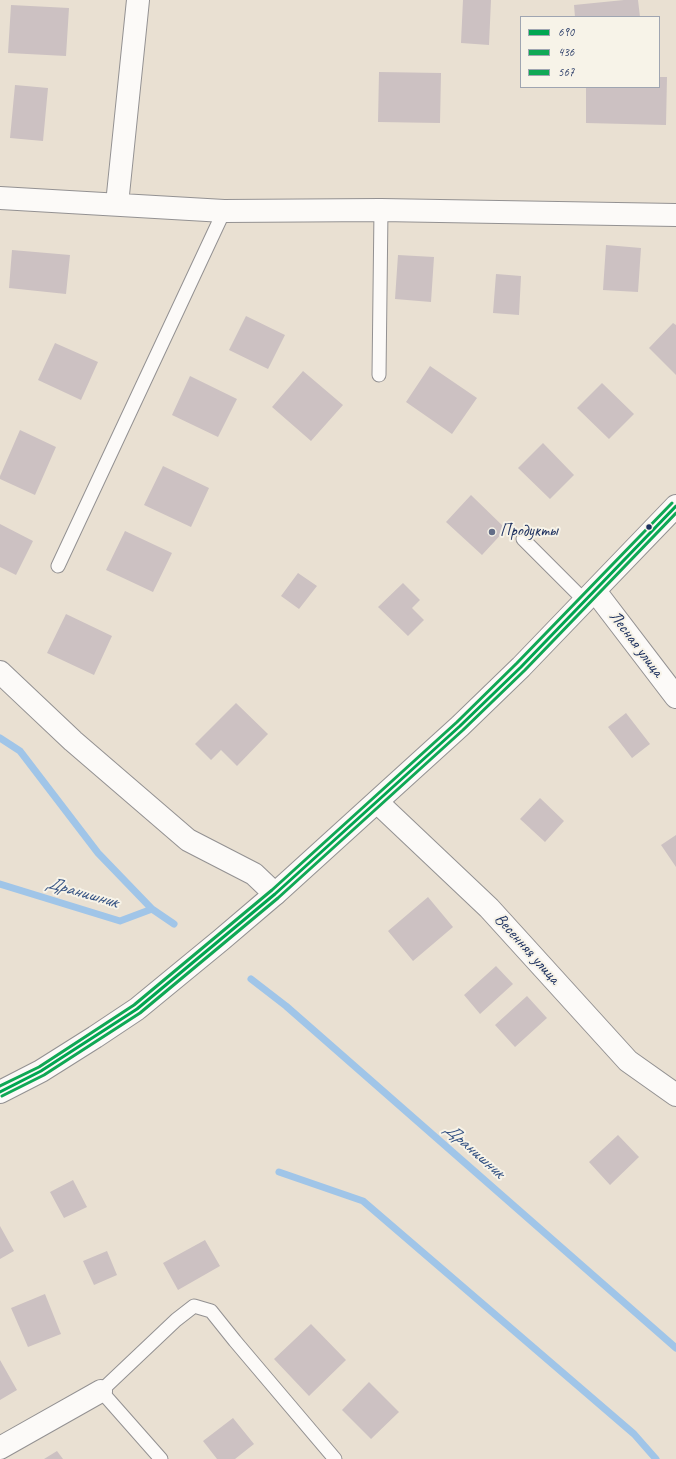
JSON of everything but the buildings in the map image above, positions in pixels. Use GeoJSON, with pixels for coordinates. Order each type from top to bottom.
{"type":"FeatureCollection","features":[{"type":"Feature","properties":{"kind":"street"},"geometry":{"type":"LineString","coordinates":[[116,204],[138,0]]}},
{"type":"Feature","properties":{"kind":"street"},"geometry":{"type":"LineString","coordinates":[[0,198],[224,211],[381,210],[676,215]]}},
{"type":"Feature","properties":{"kind":"street"},"geometry":{"type":"LineString","coordinates":[[0,1092],[41,1071],[137,1009],[275,894],[460,726],[510,678],[676,506]]}},
{"type":"Feature","properties":{"kind":"street","name":"Лесная улица"},"geometry":{"type":"LineString","coordinates":[[590,596],[676,697]]}},
{"type":"Feature","properties":{"kind":"street"},"geometry":{"type":"LineString","coordinates":[[0,672],[73,741],[188,840],[254,874],[275,894]]}},
{"type":"Feature","properties":{"kind":"street","name":"Весенняя улица"},"geometry":{"type":"LineString","coordinates":[[377,802],[490,908],[628,1061],[676,1095]]}},
{"type":"Feature","properties":{"kind":"street"},"geometry":{"type":"LineString","coordinates":[[0,1448],[102,1391]]}},
{"type":"Feature","properties":{"kind":"lane"},"geometry":{"type":"LineString","coordinates":[[379,375],[381,210]]}},
{"type":"Feature","properties":{"kind":"lane"},"geometry":{"type":"LineString","coordinates":[[58,566],[224,211]]}},
{"type":"Feature","properties":{"kind":"lane"},"geometry":{"type":"LineString","coordinates":[[523,539],[590,596]]}},
{"type":"Feature","properties":{"kind":"lane"},"geometry":{"type":"LineString","coordinates":[[161,1459],[102,1391],[176,1320],[194,1306],[211,1311],[335,1459]]}},
{"type":"Feature","properties":{"kind":"waterway"},"geometry":{"type":"LineString","coordinates":[[0,738],[20,751],[98,853],[152,909],[174,924]]}},
{"type":"Feature","properties":{"kind":"waterway","name":"Дранишник"},"geometry":{"type":"LineString","coordinates":[[0,884],[120,921],[152,909]]}},
{"type":"Feature","properties":{"kind":"waterway","name":"Дранишник"},"geometry":{"type":"LineString","coordinates":[[251,979],[286,1006],[676,1348]]}},
{"type":"Feature","properties":{"kind":"waterway"},"geometry":{"type":"LineString","coordinates":[[279,1172],[363,1201],[634,1434],[656,1459]]}},
{"type":"Feature","properties":{"kind":"transit line","name":"567"},"geometry":{"type":"LineString","coordinates":[[0,1086],[39,1067],[134,1005],[272,890],[457,722],[517,663],[672,503]]}},
{"type":"Feature","properties":{"kind":"transit line","name":"690"},"geometry":{"type":"LineString","coordinates":[[0,1092],[41,1071],[137,1009],[275,894],[460,726],[521,667],[676,506]]}},
{"type":"Feature","properties":{"kind":"transit line","name":"436"},"geometry":{"type":"LineString","coordinates":[[2,1096],[44,1075],[140,1013],[278,898],[463,730],[525,670],[676,513]]}},
{"type":"Feature","properties":{"kind":"place","name":"Продукты"},"geometry":{"type":"Point","coordinates":[492,532]}}]}
